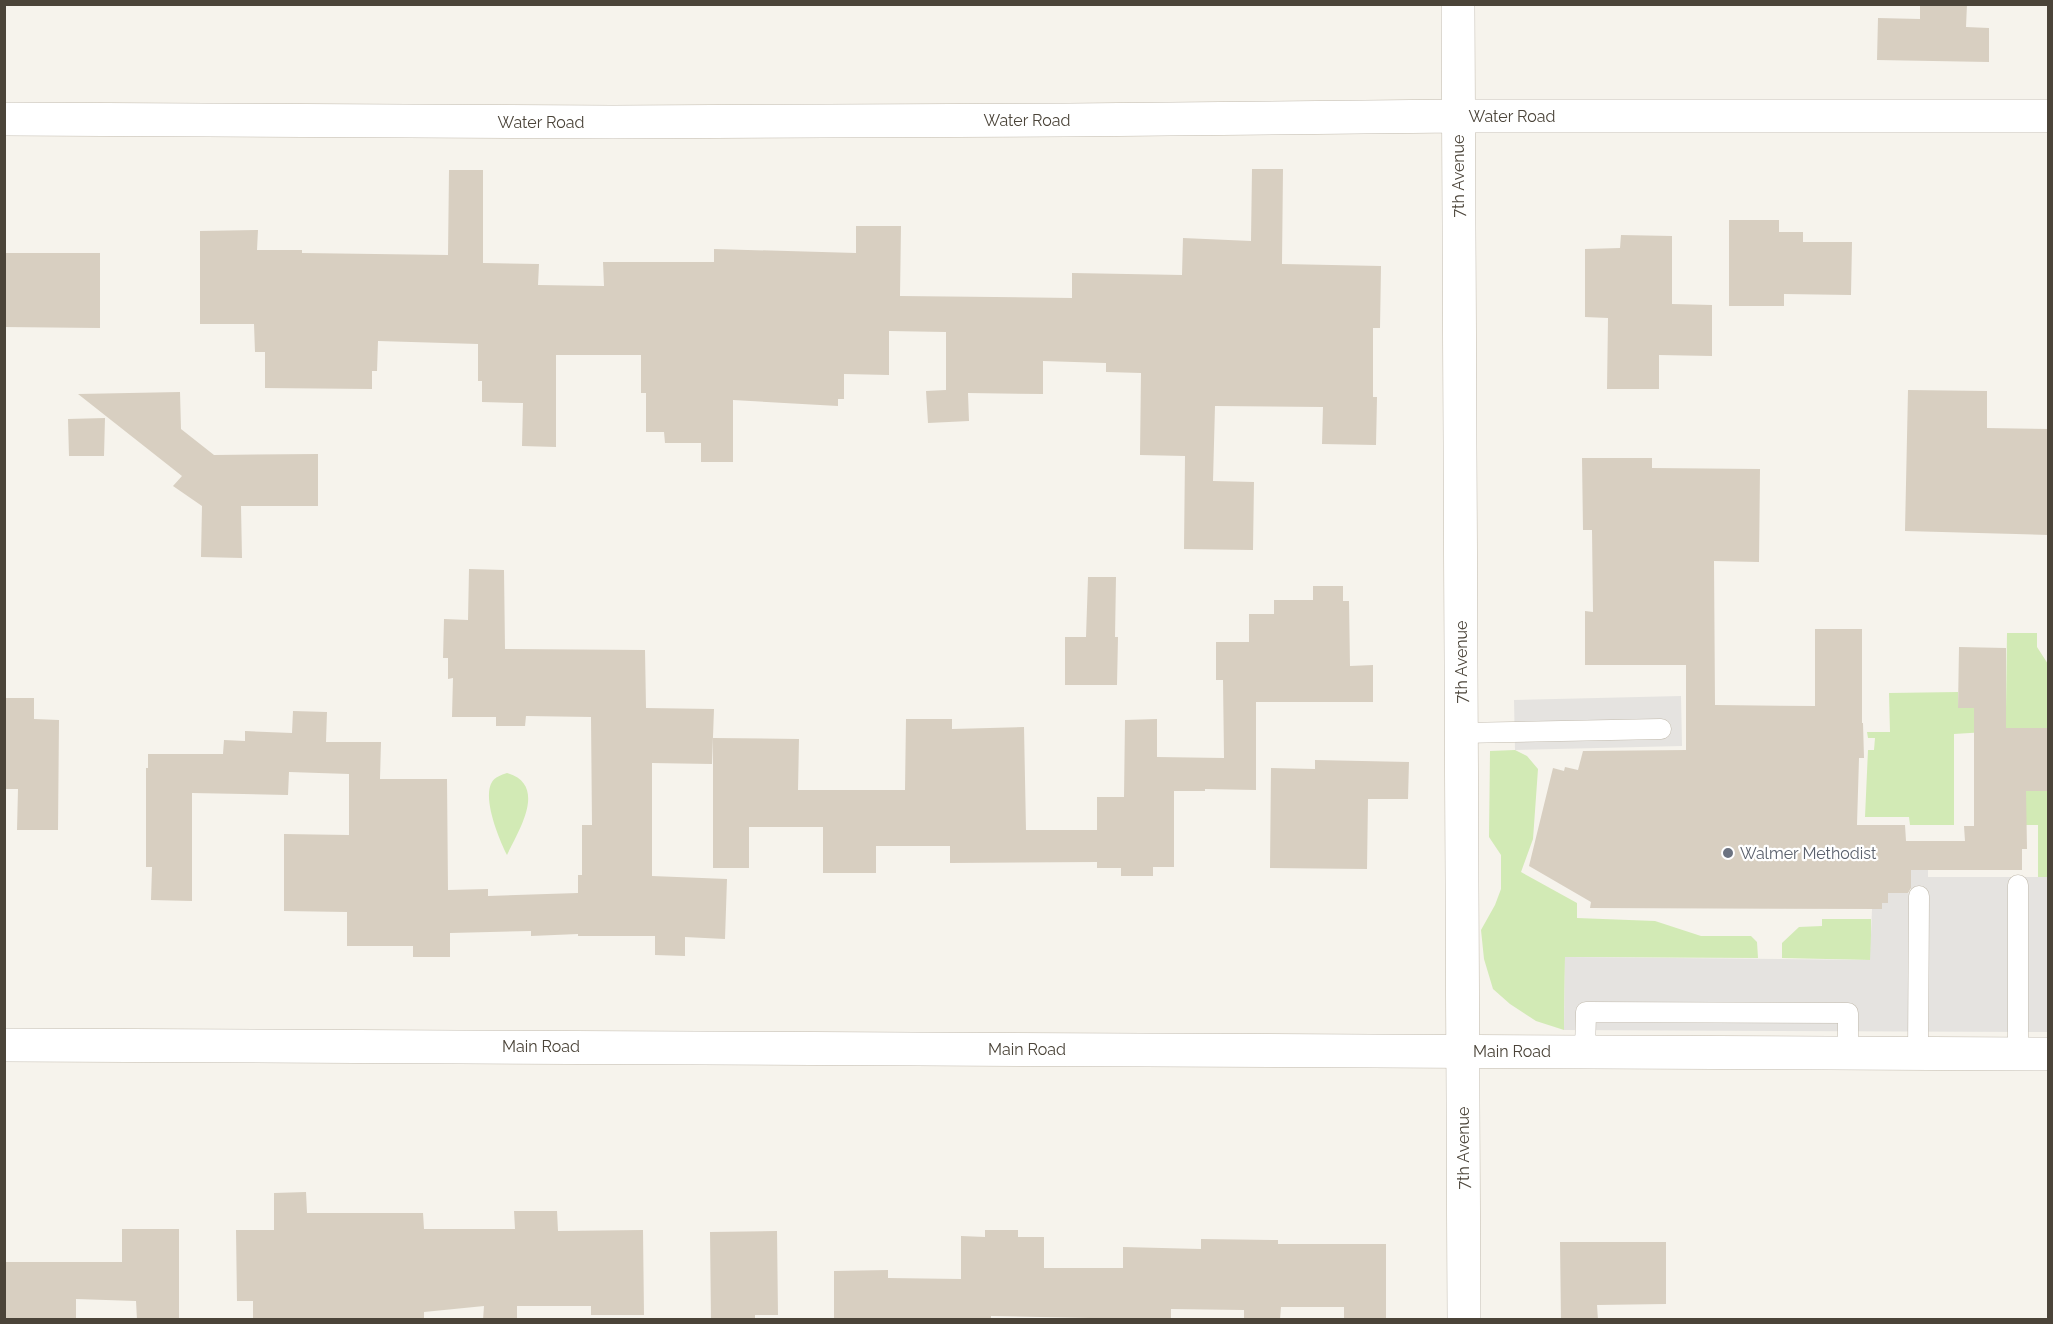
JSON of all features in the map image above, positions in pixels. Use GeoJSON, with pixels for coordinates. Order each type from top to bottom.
{"type":"FeatureCollection","features":[{"type":"Feature","properties":{"kind":"street","name":"7th Avenue"},"geometry":{"type":"LineString","coordinates":[[1458,4],[1464,1320]]}},
{"type":"Feature","properties":{"kind":"street","name":"Water Road"},"geometry":{"type":"LineString","coordinates":[[4,119],[649,122],[1458,116],[2049,116]]}},
{"type":"Feature","properties":{"kind":"street","name":"Main Road"},"geometry":{"type":"LineString","coordinates":[[4,1045],[2033,1054]]}},
{"type":"Feature","properties":{"kind":"lane"},"geometry":{"type":"LineString","coordinates":[[1461,733],[1661,729]]}},
{"type":"Feature","properties":{"kind":"lane"},"geometry":{"type":"LineString","coordinates":[[2018,885],[2033,1054]]}},
{"type":"Feature","properties":{"kind":"lane"},"geometry":{"type":"LineString","coordinates":[[1918,896],[1918,1053]]}},
{"type":"Feature","properties":{"kind":"green space"},"geometry":{"type":"Polygon","coordinates":[[[2007,633],[2037,633],[2037,647],[2048,664],[2048,728],[1954,734],[1954,825],[1910,825],[1909,817],[1865,817],[1868,750],[1874,750],[1875,738],[1868,738],[1867,732],[1890,732],[1889,693],[1958,692],[1958,707],[2006,708],[2007,633]]]}},
{"type":"Feature","properties":{"kind":"green space"},"geometry":{"type":"Polygon","coordinates":[[[1515,750],[1527,756],[1538,769],[1533,839],[1521,872],[1577,903],[1577,918],[1655,921],[1701,936],[1751,936],[1757,942],[1758,958],[1565,957],[1564,1030],[1536,1021],[1510,1004],[1493,989],[1484,959],[1481,930],[1501,889],[1501,855],[1489,837],[1490,751],[1515,750]]]}},
{"type":"Feature","properties":{"kind":"green space"},"geometry":{"type":"Polygon","coordinates":[[[507,773],[519,779],[526,787],[528,798],[523,821],[507,855],[490,808],[489,789],[496,777],[507,773]]]}},
{"type":"Feature","properties":{"kind":"green space"},"geometry":{"type":"Polygon","coordinates":[[[2014,791],[2048,791],[2048,877],[2038,877],[2038,825],[2014,825],[2014,791]]]}},
{"type":"Feature","properties":{"kind":"green space"},"geometry":{"type":"Polygon","coordinates":[[[1822,919],[1871,919],[1871,960],[1782,958],[1782,943],[1799,927],[1822,926],[1822,919]]]}},
{"type":"Feature","properties":{"kind":"shaded area"},"geometry":{"type":"Polygon","coordinates":[[[1681,696],[1682,746],[1515,750],[1514,700],[1681,696]]]}},
{"type":"Feature","properties":{"kind":"shaded area"},"geometry":{"type":"Polygon","coordinates":[[[1911,869],[1928,870],[1928,877],[2048,877],[2048,1032],[1564,1030],[1565,957],[1870,960],[1872,909],[1882,909],[1882,903],[1888,903],[1888,893],[1911,893],[1911,869]]]}},
{"type":"Feature","properties":{"kind":"building"},"geometry":{"type":"Polygon","coordinates":[[[1920,4],[1967,4],[1966,27],[1989,28],[1989,62],[1877,60],[1878,18],[1920,19],[1920,4]]]}},
{"type":"Feature","properties":{"kind":"building"},"geometry":{"type":"Polygon","coordinates":[[[1252,169],[1283,169],[1282,264],[1381,266],[1380,328],[1373,328],[1373,397],[1377,397],[1376,445],[1322,444],[1323,407],[1215,406],[1213,481],[1254,482],[1253,550],[1184,549],[1185,456],[1140,455],[1141,373],[1106,372],[1106,363],[1043,361],[1043,394],[968,393],[969,421],[928,423],[926,391],[946,390],[946,332],[889,331],[889,375],[844,374],[844,399],[838,399],[838,406],[733,400],[733,462],[701,462],[701,443],[665,443],[664,432],[646,432],[646,393],[641,393],[641,355],[556,355],[556,447],[522,446],[523,403],[482,402],[482,381],[478,381],[478,344],[378,341],[377,371],[372,371],[372,389],[265,388],[265,352],[255,352],[254,324],[200,324],[200,231],[258,230],[257,250],[302,250],[302,253],[448,255],[449,170],[483,170],[483,263],[539,264],[538,285],[604,286],[603,262],[714,262],[714,249],[856,253],[856,226],[901,226],[900,296],[1072,298],[1072,273],[1182,275],[1183,238],[1251,241],[1252,169]]]}},
{"type":"Feature","properties":{"kind":"building"},"geometry":{"type":"Polygon","coordinates":[[[1729,220],[1779,220],[1779,232],[1803,232],[1803,242],[1852,242],[1851,295],[1784,294],[1784,306],[1729,306],[1729,220]]]}},
{"type":"Feature","properties":{"kind":"building"},"geometry":{"type":"Polygon","coordinates":[[[1621,235],[1672,236],[1672,304],[1712,305],[1712,356],[1659,355],[1659,389],[1607,389],[1608,318],[1585,317],[1585,249],[1620,248],[1621,235]]]}},
{"type":"Feature","properties":{"kind":"building"},"geometry":{"type":"Polygon","coordinates":[[[4,253],[100,253],[100,328],[4,327],[4,253]]]}},
{"type":"Feature","properties":{"kind":"building"},"geometry":{"type":"Polygon","coordinates":[[[1908,390],[1987,391],[1987,428],[2049,429],[2049,535],[1905,531],[1908,390]]]}},
{"type":"Feature","properties":{"kind":"building"},"geometry":{"type":"Polygon","coordinates":[[[180,392],[181,429],[214,455],[318,454],[318,506],[241,506],[242,558],[201,557],[202,506],[173,486],[182,476],[78,394],[180,392]]]}},
{"type":"Feature","properties":{"kind":"building"},"geometry":{"type":"Polygon","coordinates":[[[105,418],[104,456],[69,456],[68,419],[105,418]]]}},
{"type":"Feature","properties":{"kind":"building"},"geometry":{"type":"Polygon","coordinates":[[[1582,458],[1652,458],[1652,468],[1760,469],[1759,562],[1714,561],[1715,705],[1815,706],[1815,629],[1862,629],[1864,758],[1859,758],[1857,825],[1905,825],[1906,841],[1965,841],[1964,826],[1974,826],[1974,708],[1958,708],[1959,647],[2006,648],[2006,728],[2049,728],[2049,791],[2026,791],[2027,849],[2022,849],[2022,870],[1911,870],[1911,888],[1908,893],[1888,893],[1888,903],[1882,903],[1882,909],[1590,908],[1591,902],[1529,866],[1553,768],[1564,771],[1565,767],[1578,770],[1583,751],[1686,750],[1686,665],[1585,665],[1585,611],[1593,612],[1592,530],[1583,530],[1582,458]]]}},
{"type":"Feature","properties":{"kind":"building"},"geometry":{"type":"Polygon","coordinates":[[[469,569],[504,570],[505,649],[645,650],[646,708],[714,709],[712,764],[652,763],[652,876],[727,879],[725,939],[685,937],[685,956],[655,955],[655,936],[578,936],[578,934],[531,936],[531,931],[450,933],[450,957],[413,957],[413,946],[347,946],[347,912],[284,911],[284,834],[349,835],[349,774],[289,772],[288,795],[192,793],[192,901],[151,900],[152,867],[146,867],[148,754],[223,754],[224,740],[245,741],[245,731],[292,733],[293,711],[327,712],[326,742],[381,742],[380,779],[447,779],[448,890],[488,889],[488,896],[578,893],[578,875],[582,875],[582,825],[592,825],[591,717],[526,716],[525,726],[496,726],[496,717],[452,717],[453,678],[448,679],[448,658],[443,658],[444,619],[468,620],[469,569]]]}},
{"type":"Feature","properties":{"kind":"building"},"geometry":{"type":"Polygon","coordinates":[[[1088,577],[1116,577],[1117,685],[1065,685],[1065,637],[1086,637],[1088,577]]]}},
{"type":"Feature","properties":{"kind":"building"},"geometry":{"type":"Polygon","coordinates":[[[1313,586],[1343,586],[1343,601],[1349,601],[1350,666],[1373,665],[1373,702],[1256,702],[1256,790],[1174,791],[1174,867],[1153,867],[1153,876],[1121,876],[1121,868],[1097,868],[1097,862],[950,863],[950,846],[876,846],[876,873],[823,873],[823,827],[749,827],[749,868],[713,868],[713,738],[799,739],[798,790],[905,790],[906,719],[952,719],[952,729],[1024,727],[1026,830],[1097,830],[1097,797],[1124,797],[1125,720],[1157,719],[1157,757],[1224,758],[1223,680],[1216,680],[1216,642],[1249,642],[1249,614],[1274,614],[1274,600],[1313,600],[1313,586]]]}},
{"type":"Feature","properties":{"kind":"building"},"geometry":{"type":"Polygon","coordinates":[[[4,698],[34,698],[34,719],[59,720],[58,830],[17,830],[18,789],[4,789],[4,698]]]}},
{"type":"Feature","properties":{"kind":"building"},"geometry":{"type":"Polygon","coordinates":[[[1315,760],[1409,762],[1408,799],[1368,799],[1367,869],[1270,868],[1271,768],[1315,769],[1315,760]]]}},
{"type":"Feature","properties":{"kind":"building"},"geometry":{"type":"Polygon","coordinates":[[[306,1192],[307,1213],[423,1213],[424,1229],[515,1229],[514,1211],[557,1211],[558,1231],[643,1230],[644,1315],[591,1315],[591,1306],[517,1306],[517,1320],[483,1320],[484,1306],[424,1312],[424,1320],[253,1320],[253,1301],[237,1301],[236,1230],[274,1230],[274,1193],[306,1192]]]}},
{"type":"Feature","properties":{"kind":"building"},"geometry":{"type":"Polygon","coordinates":[[[122,1229],[179,1229],[179,1320],[137,1320],[136,1301],[76,1299],[76,1320],[6,1320],[5,1262],[122,1262],[122,1229]]]}},
{"type":"Feature","properties":{"kind":"building"},"geometry":{"type":"Polygon","coordinates":[[[985,1230],[1018,1230],[1018,1237],[1044,1237],[1044,1268],[1123,1268],[1123,1247],[1201,1249],[1201,1239],[1278,1240],[1278,1244],[1386,1244],[1386,1320],[1344,1320],[1344,1307],[1281,1307],[1280,1320],[1244,1320],[1244,1310],[1171,1309],[1171,1320],[991,1316],[991,1320],[834,1320],[834,1271],[888,1270],[888,1278],[961,1279],[961,1236],[985,1237],[985,1230]]]}},
{"type":"Feature","properties":{"kind":"building"},"geometry":{"type":"Polygon","coordinates":[[[777,1231],[778,1315],[755,1315],[755,1320],[711,1320],[710,1232],[777,1231]]]}},
{"type":"Feature","properties":{"kind":"building"},"geometry":{"type":"Polygon","coordinates":[[[1560,1242],[1666,1242],[1666,1304],[1597,1305],[1598,1320],[1561,1320],[1560,1242]]]}},
{"type":"Feature","properties":{"kind":"place","name":"Walmer Methodist"},"geometry":{"type":"Point","coordinates":[1728,853]}}]}
